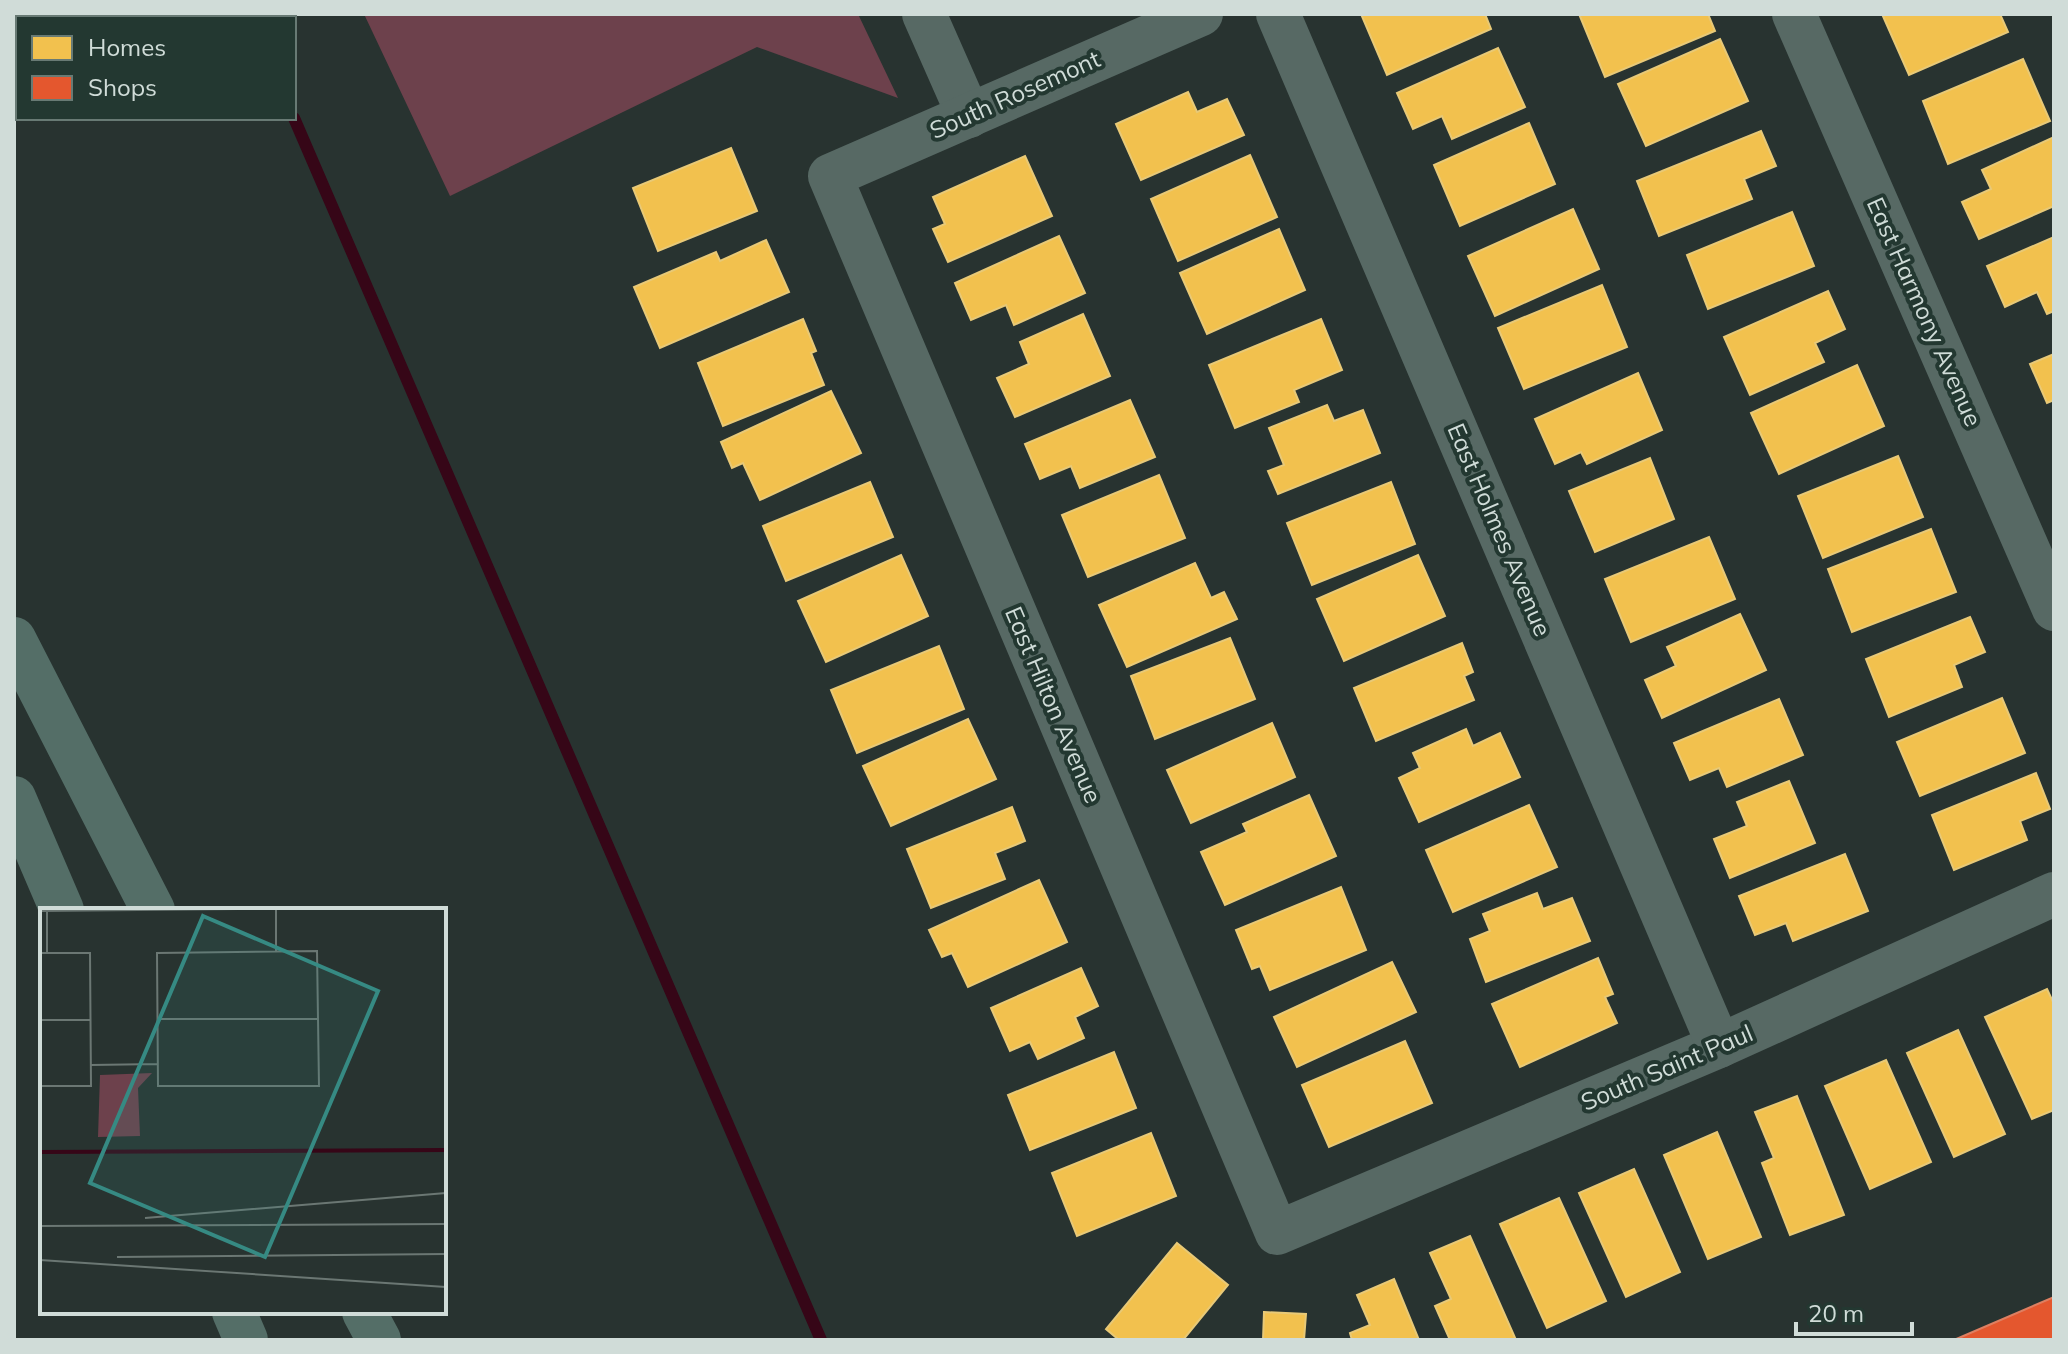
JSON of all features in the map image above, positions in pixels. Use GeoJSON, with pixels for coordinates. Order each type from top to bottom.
{"type":"FeatureCollection","features":[{"type":"Feature","properties":{"kind":"highway"},"geometry":{"type":"LineString","coordinates":[[14,639],[152,908]]}},
{"type":"Feature","properties":{"kind":"highway"},"geometry":{"type":"LineString","coordinates":[[14,798],[61,908]]}},
{"type":"Feature","properties":{"kind":"highway"},"geometry":{"type":"LineString","coordinates":[[235,1314],[246,1340]]}},
{"type":"Feature","properties":{"kind":"highway"},"geometry":{"type":"LineString","coordinates":[[365,1314],[379,1340]]}},
{"type":"Feature","properties":{"kind":"street"},"geometry":{"type":"LineString","coordinates":[[924,14],[969,116]]}},
{"type":"Feature","properties":{"kind":"street","name":"South Rosemont"},"geometry":{"type":"LineString","coordinates":[[830,176],[1201,14]]}},
{"type":"Feature","properties":{"kind":"street","name":"East Holmes Avenue"},"geometry":{"type":"LineString","coordinates":[[1278,14],[1719,1046]]}},
{"type":"Feature","properties":{"kind":"street","name":"East Harmony Avenue"},"geometry":{"type":"LineString","coordinates":[[1794,14],[2049,585]]}},
{"type":"Feature","properties":{"kind":"street","name":"East Hilton Avenue"},"geometry":{"type":"LineString","coordinates":[[830,176],[1277,1233]]}},
{"type":"Feature","properties":{"kind":"street","name":"South Saint Paul"},"geometry":{"type":"LineString","coordinates":[[1277,1233],[1719,1046],[2054,894]]}},
{"type":"Feature","properties":{"kind":"shaded area"},"geometry":{"type":"Polygon","coordinates":[[[364,14],[858,14],[898,98],[757,47],[450,196],[364,14]]]}},
{"type":"Feature","properties":{"kind":"building: Homes"},"geometry":{"type":"Polygon","coordinates":[[[1361,14],[1485,14],[1491,29],[1387,75],[1361,14]]]}},
{"type":"Feature","properties":{"kind":"building: Homes"},"geometry":{"type":"Polygon","coordinates":[[[1579,14],[1708,14],[1715,31],[1605,77],[1579,14]]]}},
{"type":"Feature","properties":{"kind":"building: Homes"},"geometry":{"type":"Polygon","coordinates":[[[1882,14],[2000,14],[2008,32],[1909,75],[1882,14]]]}},
{"type":"Feature","properties":{"kind":"building: Homes"},"geometry":{"type":"Polygon","coordinates":[[[1720,39],[1748,101],[1646,146],[1618,84],[1720,39]]]}},
{"type":"Feature","properties":{"kind":"building: Homes"},"geometry":{"type":"Polygon","coordinates":[[[1498,48],[1525,107],[1452,139],[1442,116],[1413,129],[1397,93],[1498,48]]]}},
{"type":"Feature","properties":{"kind":"building: Homes"},"geometry":{"type":"Polygon","coordinates":[[[2023,59],[2050,121],[1948,164],[1923,101],[2023,59]]]}},
{"type":"Feature","properties":{"kind":"building: Homes"},"geometry":{"type":"Polygon","coordinates":[[[1188,92],[1197,112],[1227,99],[1244,135],[1141,180],[1116,124],[1188,92]]]}},
{"type":"Feature","properties":{"kind":"building: Homes"},"geometry":{"type":"Polygon","coordinates":[[[1529,123],[1555,184],[1460,226],[1434,165],[1529,123]]]}},
{"type":"Feature","properties":{"kind":"building: Homes"},"geometry":{"type":"Polygon","coordinates":[[[1761,131],[1776,166],[1744,179],[1752,199],[1659,236],[1637,181],[1761,131]]]}},
{"type":"Feature","properties":{"kind":"building: Homes"},"geometry":{"type":"Polygon","coordinates":[[[2054,137],[2054,206],[1979,239],[1962,202],[1991,189],[1982,170],[2054,137]]]}},
{"type":"Feature","properties":{"kind":"building: Homes"},"geometry":{"type":"Polygon","coordinates":[[[731,148],[757,211],[658,251],[633,188],[731,148]]]}},
{"type":"Feature","properties":{"kind":"building: Homes"},"geometry":{"type":"Polygon","coordinates":[[[1250,155],[1277,217],[1178,261],[1151,199],[1250,155]]]}},
{"type":"Feature","properties":{"kind":"building: Homes"},"geometry":{"type":"Polygon","coordinates":[[[1025,156],[1052,216],[948,262],[933,229],[945,224],[933,197],[1025,156]]]}},
{"type":"Feature","properties":{"kind":"building: Homes"},"geometry":{"type":"Polygon","coordinates":[[[1573,209],[1599,269],[1495,316],[1468,256],[1573,209]]]}},
{"type":"Feature","properties":{"kind":"building: Homes"},"geometry":{"type":"Polygon","coordinates":[[[1792,212],[1814,266],[1708,309],[1687,255],[1792,212]]]}},
{"type":"Feature","properties":{"kind":"building: Homes"},"geometry":{"type":"Polygon","coordinates":[[[1279,229],[1305,290],[1207,334],[1180,273],[1279,229]]]}},
{"type":"Feature","properties":{"kind":"building: Homes"},"geometry":{"type":"Polygon","coordinates":[[[1059,236],[1085,293],[1014,325],[1006,305],[971,320],[955,283],[1059,236]]]}},
{"type":"Feature","properties":{"kind":"building: Homes"},"geometry":{"type":"Polygon","coordinates":[[[2054,237],[2054,311],[2047,314],[2037,292],[2005,307],[1987,266],[2054,237]]]}},
{"type":"Feature","properties":{"kind":"building: Homes"},"geometry":{"type":"Polygon","coordinates":[[[766,240],[789,292],[660,348],[634,287],[716,252],[720,261],[766,240]]]}},
{"type":"Feature","properties":{"kind":"building: Homes"},"geometry":{"type":"Polygon","coordinates":[[[1602,285],[1627,347],[1524,389],[1498,328],[1602,285]]]}},
{"type":"Feature","properties":{"kind":"building: Homes"},"geometry":{"type":"Polygon","coordinates":[[[1828,291],[1845,329],[1815,343],[1824,362],[1750,395],[1724,337],[1828,291]]]}},
{"type":"Feature","properties":{"kind":"building: Homes"},"geometry":{"type":"Polygon","coordinates":[[[1083,314],[1110,376],[1015,417],[997,378],[1029,364],[1020,342],[1083,314]]]}},
{"type":"Feature","properties":{"kind":"building: Homes"},"geometry":{"type":"Polygon","coordinates":[[[803,319],[816,351],[811,353],[824,385],[723,426],[698,363],[803,319]]]}},
{"type":"Feature","properties":{"kind":"building: Homes"},"geometry":{"type":"Polygon","coordinates":[[[1321,319],[1342,370],[1294,390],[1299,402],[1235,428],[1209,365],[1321,319]]]}},
{"type":"Feature","properties":{"kind":"building: Homes"},"geometry":{"type":"Polygon","coordinates":[[[2054,354],[2054,400],[2047,403],[2030,364],[2054,354]]]}},
{"type":"Feature","properties":{"kind":"building: Homes"},"geometry":{"type":"Polygon","coordinates":[[[1857,365],[1884,426],[1779,474],[1751,413],[1857,365]]]}},
{"type":"Feature","properties":{"kind":"building: Homes"},"geometry":{"type":"Polygon","coordinates":[[[1638,373],[1662,430],[1587,464],[1581,452],[1555,464],[1535,419],[1638,373]]]}},
{"type":"Feature","properties":{"kind":"building: Homes"},"geometry":{"type":"Polygon","coordinates":[[[831,391],[861,453],[760,500],[743,463],[732,468],[721,442],[831,391]]]}},
{"type":"Feature","properties":{"kind":"building: Homes"},"geometry":{"type":"Polygon","coordinates":[[[1130,400],[1155,457],[1080,488],[1071,466],[1040,479],[1025,444],[1130,400]]]}},
{"type":"Feature","properties":{"kind":"building: Homes"},"geometry":{"type":"Polygon","coordinates":[[[1327,405],[1334,421],[1363,410],[1380,453],[1278,494],[1268,471],[1284,465],[1269,428],[1327,405]]]}},
{"type":"Feature","properties":{"kind":"building: Homes"},"geometry":{"type":"Polygon","coordinates":[[[1898,456],[1923,517],[1823,558],[1798,496],[1898,456]]]}},
{"type":"Feature","properties":{"kind":"building: Homes"},"geometry":{"type":"Polygon","coordinates":[[[1650,458],[1674,519],[1595,552],[1569,491],[1650,458]]]}},
{"type":"Feature","properties":{"kind":"building: Homes"},"geometry":{"type":"Polygon","coordinates":[[[1159,475],[1185,538],[1088,577],[1062,515],[1159,475]]]}},
{"type":"Feature","properties":{"kind":"building: Homes"},"geometry":{"type":"Polygon","coordinates":[[[870,482],[893,537],[786,581],[763,526],[870,482]]]}},
{"type":"Feature","properties":{"kind":"building: Homes"},"geometry":{"type":"Polygon","coordinates":[[[1391,482],[1415,544],[1312,585],[1287,523],[1391,482]]]}},
{"type":"Feature","properties":{"kind":"building: Homes"},"geometry":{"type":"Polygon","coordinates":[[[1931,529],[1956,592],[1852,632],[1828,569],[1931,529]]]}},
{"type":"Feature","properties":{"kind":"building: Homes"},"geometry":{"type":"Polygon","coordinates":[[[1709,537],[1735,599],[1631,642],[1605,579],[1709,537]]]}},
{"type":"Feature","properties":{"kind":"building: Homes"},"geometry":{"type":"Polygon","coordinates":[[[901,555],[928,616],[826,662],[798,601],[901,555]]]}},
{"type":"Feature","properties":{"kind":"building: Homes"},"geometry":{"type":"Polygon","coordinates":[[[1418,555],[1445,616],[1344,661],[1317,599],[1418,555]]]}},
{"type":"Feature","properties":{"kind":"building: Homes"},"geometry":{"type":"Polygon","coordinates":[[[1195,563],[1211,598],[1224,592],[1237,619],[1127,667],[1099,605],[1195,563]]]}},
{"type":"Feature","properties":{"kind":"building: Homes"},"geometry":{"type":"Polygon","coordinates":[[[1740,614],[1766,670],[1662,718],[1645,680],[1676,666],[1667,647],[1740,614]]]}},
{"type":"Feature","properties":{"kind":"building: Homes"},"geometry":{"type":"Polygon","coordinates":[[[1970,617],[1985,652],[1954,665],[1962,687],[1889,717],[1866,659],[1970,617]]]}},
{"type":"Feature","properties":{"kind":"building: Homes"},"geometry":{"type":"Polygon","coordinates":[[[1230,638],[1255,699],[1155,739],[1131,676],[1230,638]]]}},
{"type":"Feature","properties":{"kind":"building: Homes"},"geometry":{"type":"Polygon","coordinates":[[[1462,643],[1473,672],[1464,676],[1474,700],[1376,741],[1354,688],[1462,643]]]}},
{"type":"Feature","properties":{"kind":"building: Homes"},"geometry":{"type":"Polygon","coordinates":[[[939,646],[964,709],[857,753],[831,690],[939,646]]]}},
{"type":"Feature","properties":{"kind":"building: Homes"},"geometry":{"type":"Polygon","coordinates":[[[2002,698],[2025,753],[1920,796],[1897,742],[2002,698]]]}},
{"type":"Feature","properties":{"kind":"building: Homes"},"geometry":{"type":"Polygon","coordinates":[[[1779,699],[1803,755],[1727,787],[1719,768],[1690,780],[1674,743],[1779,699]]]}},
{"type":"Feature","properties":{"kind":"building: Homes"},"geometry":{"type":"Polygon","coordinates":[[[968,719],[996,779],[891,826],[863,766],[968,719]]]}},
{"type":"Feature","properties":{"kind":"building: Homes"},"geometry":{"type":"Polygon","coordinates":[[[1272,723],[1295,777],[1191,823],[1167,770],[1272,723]]]}},
{"type":"Feature","properties":{"kind":"building: Homes"},"geometry":{"type":"Polygon","coordinates":[[[1466,729],[1473,746],[1500,733],[1520,777],[1419,822],[1399,778],[1420,768],[1413,753],[1466,729]]]}},
{"type":"Feature","properties":{"kind":"building: Homes"},"geometry":{"type":"Polygon","coordinates":[[[2036,773],[2050,809],[2020,821],[2027,840],[1954,870],[1932,815],[2036,773]]]}},
{"type":"Feature","properties":{"kind":"building: Homes"},"geometry":{"type":"Polygon","coordinates":[[[1789,781],[1815,843],[1730,878],[1714,839],[1747,826],[1737,802],[1789,781]]]}},
{"type":"Feature","properties":{"kind":"building: Homes"},"geometry":{"type":"Polygon","coordinates":[[[1309,795],[1336,856],[1225,905],[1201,852],[1247,832],[1243,824],[1309,795]]]}},
{"type":"Feature","properties":{"kind":"building: Homes"},"geometry":{"type":"Polygon","coordinates":[[[1529,805],[1557,867],[1453,912],[1426,850],[1529,805]]]}},
{"type":"Feature","properties":{"kind":"building: Homes"},"geometry":{"type":"Polygon","coordinates":[[[1012,807],[1025,841],[995,853],[1005,879],[931,908],[907,849],[1012,807]]]}},
{"type":"Feature","properties":{"kind":"building: Homes"},"geometry":{"type":"Polygon","coordinates":[[[1845,854],[1868,911],[1793,941],[1786,923],[1755,935],[1739,896],[1845,854]]]}},
{"type":"Feature","properties":{"kind":"building: Homes"},"geometry":{"type":"Polygon","coordinates":[[[1039,880],[1067,942],[968,987],[952,953],[942,957],[929,930],[1039,880]]]}},
{"type":"Feature","properties":{"kind":"building: Homes"},"geometry":{"type":"Polygon","coordinates":[[[1341,887],[1366,950],[1270,990],[1260,966],[1252,969],[1236,930],[1341,887]]]}},
{"type":"Feature","properties":{"kind":"building: Homes"},"geometry":{"type":"Polygon","coordinates":[[[1537,893],[1543,909],[1572,898],[1590,941],[1486,982],[1470,939],[1490,931],[1483,914],[1537,893]]]}},
{"type":"Feature","properties":{"kind":"building: Homes"},"geometry":{"type":"Polygon","coordinates":[[[1598,958],[1613,994],[1605,997],[1617,1023],[1520,1067],[1492,1004],[1598,958]]]}},
{"type":"Feature","properties":{"kind":"building: Homes"},"geometry":{"type":"Polygon","coordinates":[[[1392,962],[1416,1012],[1297,1067],[1274,1017],[1392,962]]]}},
{"type":"Feature","properties":{"kind":"building: Homes"},"geometry":{"type":"Polygon","coordinates":[[[1081,968],[1098,1006],[1075,1017],[1084,1038],[1038,1059],[1030,1042],[1010,1051],[991,1008],[1081,968]]]}},
{"type":"Feature","properties":{"kind":"building: Homes"},"geometry":{"type":"Polygon","coordinates":[[[2047,989],[2054,1004],[2054,1110],[2032,1119],[1985,1017],[2047,989]]]}},
{"type":"Feature","properties":{"kind":"building: Homes"},"geometry":{"type":"Polygon","coordinates":[[[1958,1030],[2005,1134],[1954,1157],[1907,1053],[1958,1030]]]}},
{"type":"Feature","properties":{"kind":"building: Homes"},"geometry":{"type":"Polygon","coordinates":[[[1405,1041],[1432,1103],[1329,1147],[1302,1085],[1405,1041]]]}},
{"type":"Feature","properties":{"kind":"building: Homes"},"geometry":{"type":"Polygon","coordinates":[[[1114,1052],[1136,1108],[1030,1150],[1008,1095],[1114,1052]]]}},
{"type":"Feature","properties":{"kind":"building: Homes"},"geometry":{"type":"Polygon","coordinates":[[[1886,1060],[1931,1162],[1870,1189],[1825,1086],[1886,1060]]]}},
{"type":"Feature","properties":{"kind":"building: Homes"},"geometry":{"type":"Polygon","coordinates":[[[1797,1096],[1844,1215],[1790,1235],[1762,1163],[1774,1158],[1755,1112],[1797,1096]]]}},
{"type":"Feature","properties":{"kind":"building: Homes"},"geometry":{"type":"Polygon","coordinates":[[[1717,1132],[1761,1237],[1708,1259],[1664,1155],[1717,1132]]]}},
{"type":"Feature","properties":{"kind":"building: Homes"},"geometry":{"type":"Polygon","coordinates":[[[1151,1133],[1176,1196],[1077,1236],[1052,1173],[1151,1133]]]}},
{"type":"Feature","properties":{"kind":"building: Homes"},"geometry":{"type":"Polygon","coordinates":[[[1634,1169],[1680,1272],[1626,1297],[1579,1193],[1634,1169]]]}},
{"type":"Feature","properties":{"kind":"building: Homes"},"geometry":{"type":"Polygon","coordinates":[[[1559,1198],[1606,1301],[1547,1328],[1500,1224],[1559,1198]]]}},
{"type":"Feature","properties":{"kind":"building: Homes"},"geometry":{"type":"Polygon","coordinates":[[[1470,1236],[1516,1340],[1450,1340],[1435,1306],[1451,1299],[1430,1253],[1470,1236]]]}},
{"type":"Feature","properties":{"kind":"building: Homes"},"geometry":{"type":"Polygon","coordinates":[[[1177,1243],[1228,1285],[1183,1340],[1119,1340],[1106,1329],[1177,1243]]]}},
{"type":"Feature","properties":{"kind":"building: Homes"},"geometry":{"type":"Polygon","coordinates":[[[1394,1279],[1419,1340],[1352,1340],[1350,1333],[1370,1325],[1357,1295],[1394,1279]]]}},
{"type":"Feature","properties":{"kind":"building: Homes"},"geometry":{"type":"Polygon","coordinates":[[[1264,1312],[1306,1314],[1304,1340],[1263,1340],[1264,1312]]]}},
{"type":"Feature","properties":{"kind":"building: Shops"},"geometry":{"type":"Polygon","coordinates":[[[2054,1297],[2054,1340],[1954,1340],[2054,1297]]]}},
{"type":"Feature","properties":{"kind":"waterway"},"geometry":{"type":"LineString","coordinates":[[295,120],[821,1340]]}}]}
